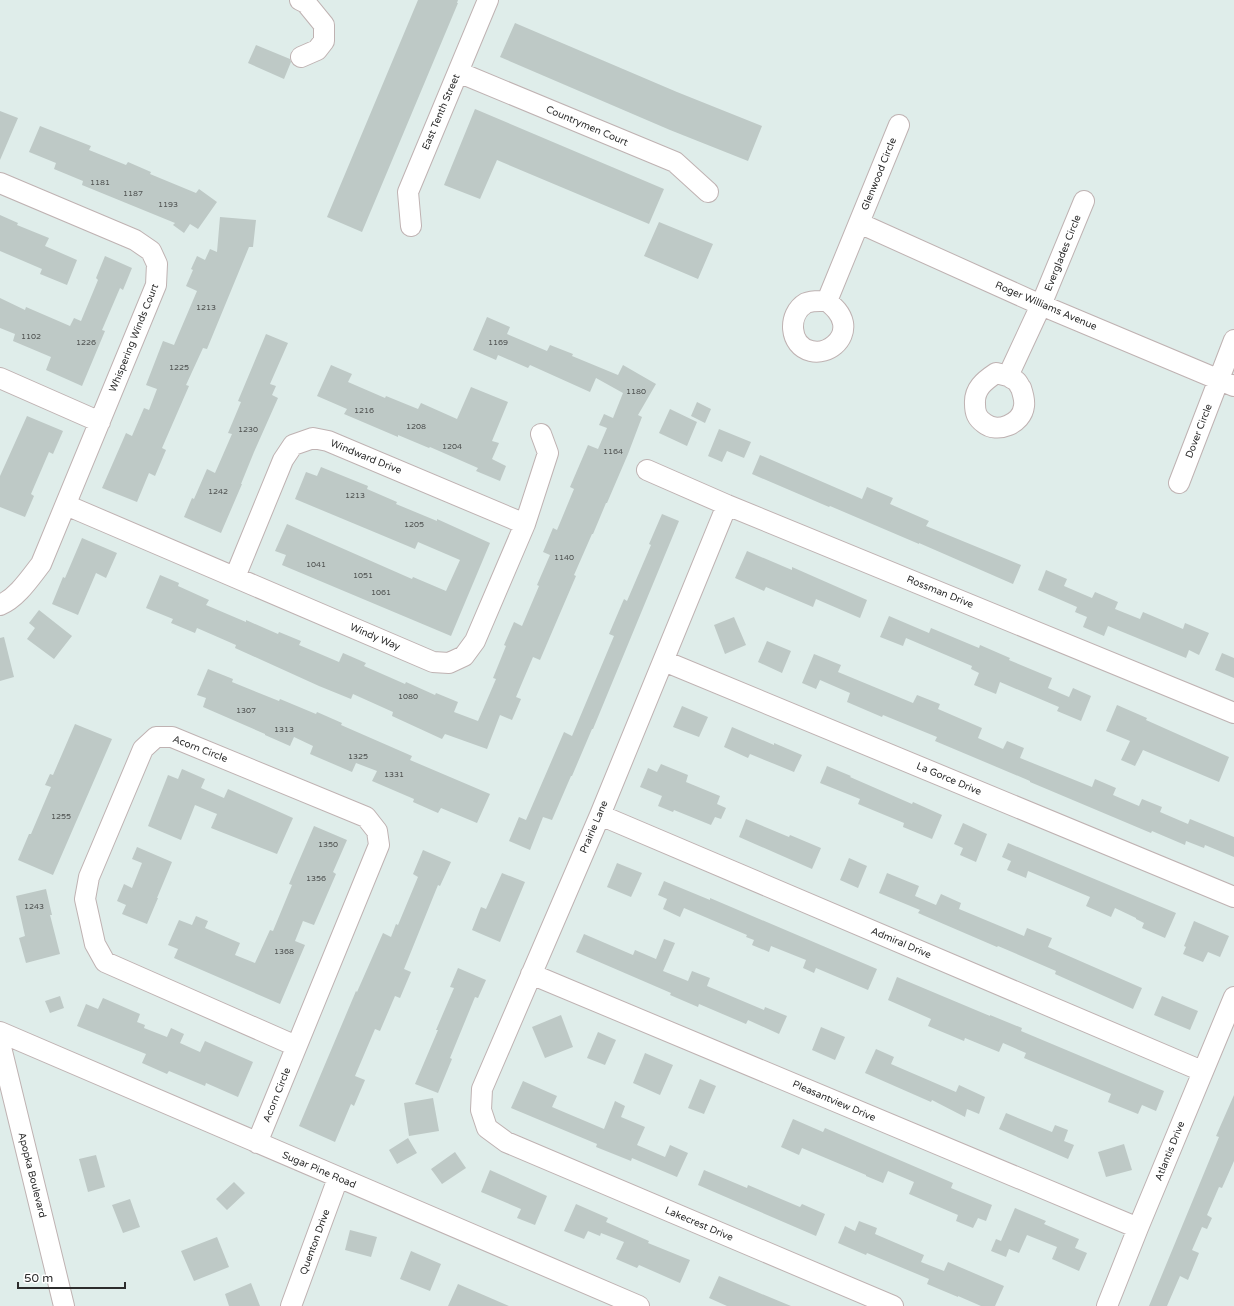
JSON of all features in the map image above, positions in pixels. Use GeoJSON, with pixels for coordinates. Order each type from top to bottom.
{"type":"FeatureCollection","features":[{"type":"Feature","properties":{"kind":"street"},"geometry":{"type":"LineString","coordinates":[[300,0],[306,3],[324,25],[324,41],[317,50],[301,57]]}},
{"type":"Feature","properties":{"kind":"street","name":"East Tenth Street"},"geometry":{"type":"LineString","coordinates":[[411,226],[408,192],[488,0]]}},
{"type":"Feature","properties":{"kind":"street","name":"Countrymen Court"},"geometry":{"type":"LineString","coordinates":[[458,72],[675,162],[708,192]]}},
{"type":"Feature","properties":{"kind":"street","name":"Glenwood Circle"},"geometry":{"type":"LineString","coordinates":[[827,301],[899,125]]}},
{"type":"Feature","properties":{"kind":"street","name":"Whispering Winds Court"},"geometry":{"type":"LineString","coordinates":[[0,183],[135,240],[150,251],[157,264],[156,285],[41,564],[22,588],[0,605]]}},
{"type":"Feature","properties":{"kind":"street","name":"Everglades Circle"},"geometry":{"type":"LineString","coordinates":[[1008,376],[1042,305],[1084,201]]}},
{"type":"Feature","properties":{"kind":"street","name":"Roger Williams Avenue"},"geometry":{"type":"LineString","coordinates":[[859,223],[1042,305],[1226,383]]}},
{"type":"Feature","properties":{"kind":"street","name":"Dover Circle"},"geometry":{"type":"LineString","coordinates":[[1179,483],[1226,383],[1234,340]]}},
{"type":"Feature","properties":{"kind":"street"},"geometry":{"type":"LineString","coordinates":[[0,378],[100,422]]}},
{"type":"Feature","properties":{"kind":"street","name":"Windy Way"},"geometry":{"type":"LineString","coordinates":[[66,505],[433,662],[449,663],[464,656],[475,641],[525,524],[548,453],[541,434]]}},
{"type":"Feature","properties":{"kind":"street","name":"Windward Drive"},"geometry":{"type":"LineString","coordinates":[[235,577],[283,460],[293,445],[313,438],[328,441],[525,524]]}},
{"type":"Feature","properties":{"kind":"street","name":"Rossman Drive"},"geometry":{"type":"LineString","coordinates":[[647,470],[727,505],[1234,713]]}},
{"type":"Feature","properties":{"kind":"street","name":"Prairie Lane"},"geometry":{"type":"LineString","coordinates":[[506,1142],[487,1128],[481,1110],[482,1089],[600,815],[727,505]]}},
{"type":"Feature","properties":{"kind":"street","name":"La Gorce Drive"},"geometry":{"type":"LineString","coordinates":[[664,660],[1234,897]]}},
{"type":"Feature","properties":{"kind":"street","name":"Acorn Circle"},"geometry":{"type":"LineString","coordinates":[[257,1143],[379,846],[377,831],[366,817],[172,736],[156,738],[143,749],[88,877],[85,899],[95,944],[105,962],[296,1046]]}},
{"type":"Feature","properties":{"kind":"street","name":"Admiral Drive"},"geometry":{"type":"LineString","coordinates":[[600,815],[1202,1071]]}},
{"type":"Feature","properties":{"kind":"street","name":"Pleasantview Drive"},"geometry":{"type":"LineString","coordinates":[[531,974],[1138,1228]]}},
{"type":"Feature","properties":{"kind":"street","name":"Atlantis Drive"},"geometry":{"type":"LineString","coordinates":[[1107,1306],[1202,1071],[1234,997]]}},
{"type":"Feature","properties":{"kind":"street","name":"Sugar Pine Road"},"geometry":{"type":"LineString","coordinates":[[0,1032],[639,1306]]}},
{"type":"Feature","properties":{"kind":"street","name":"Apopka Boulevard"},"geometry":{"type":"LineString","coordinates":[[0,1043],[64,1306]]}},
{"type":"Feature","properties":{"kind":"street","name":"Lakecrest Drive"},"geometry":{"type":"LineString","coordinates":[[506,1142],[893,1306]]}},
{"type":"Feature","properties":{"kind":"street","name":"Quenton Drive"},"geometry":{"type":"LineString","coordinates":[[291,1306],[338,1178]]}},
{"type":"Feature","properties":{"kind":"building"},"geometry":{"type":"Polygon","coordinates":[[[418,0],[458,0],[458,3],[362,232],[327,217],[418,0]]]}},
{"type":"Feature","properties":{"kind":"building"},"geometry":{"type":"Polygon","coordinates":[[[515,23],[677,92],[762,126],[748,161],[670,130],[500,57],[515,23]]]}},
{"type":"Feature","properties":{"kind":"building"},"geometry":{"type":"Polygon","coordinates":[[[256,45],[290,59],[291,62],[284,79],[248,63],[256,45]]]}},
{"type":"Feature","properties":{"kind":"building"},"geometry":{"type":"Polygon","coordinates":[[[475,109],[664,189],[649,224],[497,160],[480,199],[444,185],[475,109]]]}},
{"type":"Feature","properties":{"kind":"building"},"geometry":{"type":"Polygon","coordinates":[[[0,111],[18,118],[0,160],[0,111]]]}},
{"type":"Feature","properties":{"kind":"building"},"geometry":{"type":"Polygon","coordinates":[[[40,126],[91,146],[89,150],[126,165],[128,162],[151,172],[150,174],[196,193],[199,189],[217,202],[198,229],[190,224],[184,233],[173,225],[175,223],[82,185],[83,181],[54,169],[56,163],[29,152],[40,126]]]}},
{"type":"Feature","properties":{"kind":"building"},"geometry":{"type":"Polygon","coordinates":[[[0,215],[18,223],[17,225],[49,238],[45,246],[77,260],[67,285],[40,274],[42,269],[0,251],[0,215]]]}},
{"type":"Feature","properties":{"kind":"building"},"geometry":{"type":"Polygon","coordinates":[[[220,217],[256,220],[253,247],[249,247],[207,349],[203,348],[186,385],[189,386],[162,448],[166,450],[155,476],[149,473],[137,502],[102,488],[126,433],[132,436],[144,408],[149,410],[157,389],[146,385],[163,341],[174,345],[197,291],[186,286],[197,256],[205,260],[210,249],[217,252],[220,217]]]}},
{"type":"Feature","properties":{"kind":"building"},"geometry":{"type":"Polygon","coordinates":[[[659,222],[713,244],[698,279],[644,256],[659,222]]]}},
{"type":"Feature","properties":{"kind":"building"},"geometry":{"type":"Polygon","coordinates":[[[105,256],[132,268],[123,290],[120,288],[102,330],[105,331],[82,386],[46,370],[51,357],[13,341],[15,334],[0,328],[0,298],[25,310],[26,307],[70,326],[74,318],[81,321],[98,280],[96,278],[105,256]]]}},
{"type":"Feature","properties":{"kind":"building"},"geometry":{"type":"Polygon","coordinates":[[[487,317],[510,327],[507,334],[547,351],[550,345],[618,375],[623,365],[656,384],[638,415],[642,417],[628,454],[574,575],[576,576],[540,660],[533,657],[516,697],[521,699],[512,720],[500,715],[487,749],[445,734],[442,739],[392,716],[393,712],[353,694],[351,699],[319,686],[235,648],[236,645],[197,628],[195,633],[171,623],[173,619],[146,608],[160,575],[179,583],[178,586],[209,600],[206,605],[246,622],[246,620],[278,634],[279,632],[301,641],[299,645],[339,662],[343,653],[366,663],[364,666],[405,684],[406,682],[435,695],[436,693],[458,702],[454,712],[478,721],[496,679],[493,678],[506,646],[504,645],[514,622],[522,626],[539,586],[537,585],[550,555],[543,552],[553,528],[557,530],[574,489],[570,487],[588,445],[598,449],[607,428],[599,425],[604,414],[613,418],[623,393],[596,378],[590,392],[530,365],[528,368],[498,355],[496,360],[473,350],[487,317]]]}},
{"type":"Feature","properties":{"kind":"building"},"geometry":{"type":"Polygon","coordinates":[[[266,334],[288,343],[270,384],[276,386],[272,395],[278,398],[221,533],[184,517],[192,498],[194,499],[207,469],[215,473],[232,434],[228,433],[241,402],[238,401],[266,334]]]}},
{"type":"Feature","properties":{"kind":"building"},"geometry":{"type":"Polygon","coordinates":[[[331,365],[352,374],[348,382],[385,398],[386,396],[418,409],[421,403],[457,419],[471,387],[508,402],[492,441],[499,443],[492,459],[506,466],[500,481],[476,471],[478,468],[430,447],[429,448],[398,435],[398,437],[344,414],[347,409],[317,396],[331,365]]]}},
{"type":"Feature","properties":{"kind":"building"},"geometry":{"type":"Polygon","coordinates":[[[697,402],[711,409],[705,423],[691,416],[697,402]]]}},
{"type":"Feature","properties":{"kind":"building"},"geometry":{"type":"Polygon","coordinates":[[[670,409],[697,422],[687,446],[659,433],[670,409]]]}},
{"type":"Feature","properties":{"kind":"building"},"geometry":{"type":"Polygon","coordinates":[[[27,416],[63,431],[53,454],[49,452],[31,494],[34,496],[25,517],[0,507],[0,476],[27,416]]]}},
{"type":"Feature","properties":{"kind":"building"},"geometry":{"type":"Polygon","coordinates":[[[719,429],[751,442],[744,458],[727,451],[722,462],[708,456],[719,429]]]}},
{"type":"Feature","properties":{"kind":"building"},"geometry":{"type":"Polygon","coordinates":[[[760,455],[862,499],[867,487],[893,498],[890,504],[929,521],[926,526],[1021,565],[1013,584],[919,543],[752,474],[760,455]]]}},
{"type":"Feature","properties":{"kind":"building"},"geometry":{"type":"Polygon","coordinates":[[[321,467],[368,486],[367,489],[397,502],[396,504],[437,521],[437,519],[490,543],[451,636],[282,565],[286,555],[275,551],[287,524],[412,579],[413,577],[446,591],[460,560],[418,542],[415,549],[295,499],[306,472],[317,476],[321,467]]]}},
{"type":"Feature","properties":{"kind":"building"},"geometry":{"type":"Polygon","coordinates":[[[662,514],[679,521],[593,729],[552,820],[543,817],[530,850],[509,841],[519,817],[526,820],[564,732],[572,736],[614,636],[609,634],[624,599],[627,601],[651,545],[649,544],[662,514]]]}},
{"type":"Feature","properties":{"kind":"building"},"geometry":{"type":"Polygon","coordinates":[[[82,538],[117,553],[106,578],[96,573],[78,615],[52,604],[82,538]]]}},
{"type":"Feature","properties":{"kind":"building"},"geometry":{"type":"Polygon","coordinates":[[[747,551],[792,570],[792,567],[867,600],[860,618],[816,599],[813,607],[766,587],[764,591],[735,578],[747,551]]]}},
{"type":"Feature","properties":{"kind":"building"},"geometry":{"type":"Polygon","coordinates":[[[1046,570],[1067,579],[1064,586],[1092,598],[1095,592],[1118,602],[1115,609],[1140,619],[1143,612],[1183,629],[1185,623],[1209,633],[1199,655],[1189,650],[1186,658],[1108,626],[1104,636],[1083,627],[1087,617],[1075,612],[1077,607],[1038,590],[1046,570]]]}},
{"type":"Feature","properties":{"kind":"building"},"geometry":{"type":"Polygon","coordinates":[[[39,610],[72,636],[54,659],[27,639],[35,628],[29,623],[39,610]]]}},
{"type":"Feature","properties":{"kind":"building"},"geometry":{"type":"Polygon","coordinates":[[[889,616],[929,633],[931,628],[979,648],[980,645],[1010,658],[1009,660],[1052,678],[1048,688],[1069,697],[1073,688],[1091,696],[1081,721],[1057,711],[1059,707],[1000,682],[996,694],[974,685],[979,673],[971,669],[972,666],[906,638],[903,646],[880,637],[889,616]]]}},
{"type":"Feature","properties":{"kind":"building"},"geometry":{"type":"Polygon","coordinates":[[[734,617],[746,645],[725,654],[714,625],[734,617]]]}},
{"type":"Feature","properties":{"kind":"building"},"geometry":{"type":"Polygon","coordinates":[[[4,637],[14,677],[0,681],[0,638],[4,637]]]}},
{"type":"Feature","properties":{"kind":"building"},"geometry":{"type":"Polygon","coordinates":[[[767,641],[791,651],[782,673],[758,662],[767,641]]]}},
{"type":"Feature","properties":{"kind":"building"},"geometry":{"type":"Polygon","coordinates":[[[1222,653],[1234,658],[1234,678],[1215,670],[1222,653]]]}},
{"type":"Feature","properties":{"kind":"building"},"geometry":{"type":"Polygon","coordinates":[[[814,654],[841,665],[838,672],[913,703],[917,695],[940,704],[938,709],[982,728],[978,738],[1003,749],[1007,741],[1024,748],[1020,758],[1092,787],[1095,779],[1116,788],[1113,795],[1139,806],[1142,799],[1162,807],[1160,812],[1188,824],[1190,819],[1234,837],[1234,857],[1205,845],[1204,848],[1186,841],[1185,845],[1152,831],[1151,833],[1030,782],[935,741],[937,737],[883,715],[882,717],[847,702],[850,693],[820,680],[816,689],[802,683],[814,654]]]}},
{"type":"Feature","properties":{"kind":"building"},"geometry":{"type":"Polygon","coordinates":[[[208,669],[233,679],[232,682],[279,701],[280,699],[316,714],[317,712],[342,723],[341,725],[412,756],[410,760],[490,794],[477,823],[441,808],[438,813],[413,802],[414,799],[372,781],[377,771],[356,763],[352,772],[310,754],[313,746],[294,737],[290,746],[203,707],[206,698],[197,695],[208,669]]]}},
{"type":"Feature","properties":{"kind":"building"},"geometry":{"type":"Polygon","coordinates":[[[1117,705],[1147,718],[1146,720],[1229,757],[1219,782],[1143,750],[1135,766],[1121,760],[1130,741],[1106,731],[1117,705]]]}},
{"type":"Feature","properties":{"kind":"building"},"geometry":{"type":"Polygon","coordinates":[[[682,706],[708,717],[699,737],[673,727],[682,706]]]}},
{"type":"Feature","properties":{"kind":"building"},"geometry":{"type":"Polygon","coordinates":[[[75,724],[112,739],[53,875],[18,860],[51,787],[45,785],[50,774],[53,775],[75,724]]]}},
{"type":"Feature","properties":{"kind":"building"},"geometry":{"type":"Polygon","coordinates":[[[732,727],[802,755],[794,772],[750,754],[748,758],[724,747],[732,727]]]}},
{"type":"Feature","properties":{"kind":"building"},"geometry":{"type":"Polygon","coordinates":[[[661,764],[688,775],[686,782],[720,796],[717,804],[726,808],[721,819],[715,817],[711,825],[674,810],[673,812],[658,806],[662,796],[640,787],[648,768],[657,772],[661,764]]]}},
{"type":"Feature","properties":{"kind":"building"},"geometry":{"type":"Polygon","coordinates":[[[827,766],[912,804],[913,802],[942,815],[932,839],[903,827],[904,823],[858,804],[860,799],[820,783],[827,766]]]}},
{"type":"Feature","properties":{"kind":"building"},"geometry":{"type":"Polygon","coordinates":[[[182,769],[205,779],[201,788],[224,798],[228,789],[293,818],[277,854],[211,828],[217,814],[195,805],[181,840],[148,826],[168,775],[178,779],[182,769]]]}},
{"type":"Feature","properties":{"kind":"building"},"geometry":{"type":"Polygon","coordinates":[[[746,819],[789,837],[790,835],[821,848],[812,869],[739,837],[746,819]]]}},
{"type":"Feature","properties":{"kind":"building"},"geometry":{"type":"Polygon","coordinates":[[[963,823],[987,834],[976,862],[960,855],[963,848],[954,844],[963,823]]]}},
{"type":"Feature","properties":{"kind":"building"},"geometry":{"type":"Polygon","coordinates":[[[314,826],[347,840],[333,872],[336,874],[314,925],[303,921],[295,941],[305,945],[280,1004],[174,958],[178,949],[168,945],[179,920],[192,925],[196,916],[208,921],[205,928],[240,943],[235,955],[255,963],[270,930],[273,931],[292,885],[289,884],[314,826]]]}},
{"type":"Feature","properties":{"kind":"building"},"geometry":{"type":"Polygon","coordinates":[[[1008,843],[1176,913],[1165,938],[1142,928],[1144,923],[1115,908],[1111,917],[1086,906],[1090,897],[1028,871],[1026,878],[1007,870],[1011,861],[1002,857],[1008,843]]]}},
{"type":"Feature","properties":{"kind":"building"},"geometry":{"type":"Polygon","coordinates":[[[137,847],[172,862],[147,924],[122,914],[126,905],[117,901],[124,884],[132,888],[142,863],[132,859],[137,847]]]}},
{"type":"Feature","properties":{"kind":"building"},"geometry":{"type":"Polygon","coordinates":[[[423,850],[451,862],[440,886],[438,885],[404,969],[411,972],[400,998],[395,996],[380,1031],[375,1029],[355,1076],[365,1080],[354,1106],[351,1104],[335,1142],[299,1126],[356,991],[357,992],[383,933],[391,937],[396,924],[398,925],[418,877],[413,874],[423,850]]]}},
{"type":"Feature","properties":{"kind":"building"},"geometry":{"type":"Polygon","coordinates":[[[849,858],[867,866],[858,888],[840,880],[849,858]]]}},
{"type":"Feature","properties":{"kind":"building"},"geometry":{"type":"Polygon","coordinates":[[[617,863],[642,873],[631,897],[607,887],[617,863]]]}},
{"type":"Feature","properties":{"kind":"building"},"geometry":{"type":"Polygon","coordinates":[[[502,873],[525,882],[500,942],[472,930],[481,907],[486,909],[502,873]]]}},
{"type":"Feature","properties":{"kind":"building"},"geometry":{"type":"Polygon","coordinates":[[[887,873],[919,886],[915,896],[936,905],[941,894],[961,903],[959,909],[1024,936],[1027,928],[1052,938],[1048,947],[1142,988],[1133,1009],[1055,974],[1056,971],[918,913],[920,910],[879,893],[887,873]]]}},
{"type":"Feature","properties":{"kind":"building"},"geometry":{"type":"Polygon","coordinates":[[[664,881],[710,900],[710,898],[877,969],[868,990],[816,968],[814,973],[803,968],[806,960],[771,946],[769,952],[752,945],[754,940],[746,937],[747,935],[684,908],[680,917],[663,909],[667,899],[658,895],[664,881]]]}},
{"type":"Feature","properties":{"kind":"building"},"geometry":{"type":"Polygon","coordinates":[[[46,889],[52,915],[50,915],[60,954],[26,963],[19,938],[25,936],[16,896],[46,889]]]}},
{"type":"Feature","properties":{"kind":"building"},"geometry":{"type":"Polygon","coordinates":[[[1194,921],[1229,936],[1220,957],[1208,952],[1203,962],[1183,954],[1186,947],[1184,946],[1194,921]]]}},
{"type":"Feature","properties":{"kind":"building"},"geometry":{"type":"Polygon","coordinates":[[[584,934],[633,955],[635,950],[656,959],[664,939],[675,943],[663,971],[688,981],[692,971],[710,978],[707,986],[764,1010],[765,1007],[787,1016],[779,1034],[748,1020],[746,1024],[699,1004],[698,1007],[670,995],[671,993],[576,952],[584,934]]]}},
{"type":"Feature","properties":{"kind":"building"},"geometry":{"type":"Polygon","coordinates":[[[458,968],[486,980],[478,998],[475,997],[450,1058],[452,1059],[438,1093],[415,1084],[454,988],[450,987],[458,968]]]}},
{"type":"Feature","properties":{"kind":"building"},"geometry":{"type":"Polygon","coordinates":[[[897,977],[1022,1028],[1021,1031],[1164,1091],[1156,1111],[1142,1105],[1138,1114],[1108,1102],[1111,1094],[1024,1058],[1026,1053],[1003,1043],[999,1052],[965,1038],[964,1041],[928,1026],[931,1019],[888,1000],[897,977]]]}},
{"type":"Feature","properties":{"kind":"building"},"geometry":{"type":"Polygon","coordinates":[[[60,996],[64,1008],[50,1013],[45,1001],[60,996]]]}},
{"type":"Feature","properties":{"kind":"building"},"geometry":{"type":"Polygon","coordinates":[[[1162,996],[1198,1011],[1190,1030],[1154,1015],[1162,996]]]}},
{"type":"Feature","properties":{"kind":"building"},"geometry":{"type":"Polygon","coordinates":[[[103,998],[140,1014],[137,1022],[145,1025],[144,1028],[167,1037],[171,1028],[184,1034],[180,1043],[200,1052],[205,1041],[253,1062],[238,1097],[206,1083],[205,1086],[169,1071],[167,1074],[142,1063],[146,1054],[77,1026],[86,1004],[98,1009],[103,998]]]}},
{"type":"Feature","properties":{"kind":"building"},"geometry":{"type":"Polygon","coordinates":[[[561,1015],[573,1047],[545,1058],[532,1027],[561,1015]]]}},
{"type":"Feature","properties":{"kind":"building"},"geometry":{"type":"Polygon","coordinates":[[[821,1027],[845,1037],[835,1060],[812,1050],[821,1027]]]}},
{"type":"Feature","properties":{"kind":"building"},"geometry":{"type":"Polygon","coordinates":[[[598,1032],[616,1040],[605,1065],[587,1058],[598,1032]]]}},
{"type":"Feature","properties":{"kind":"building"},"geometry":{"type":"Polygon","coordinates":[[[876,1049],[894,1057],[891,1064],[956,1092],[959,1085],[985,1097],[979,1114],[967,1109],[965,1117],[932,1100],[931,1102],[865,1073],[876,1049]]]}},
{"type":"Feature","properties":{"kind":"building"},"geometry":{"type":"Polygon","coordinates":[[[645,1053],[673,1065],[660,1095],[633,1083],[645,1053]]]}},
{"type":"Feature","properties":{"kind":"building"},"geometry":{"type":"Polygon","coordinates":[[[700,1079],[716,1086],[704,1114],[688,1108],[700,1079]]]}},
{"type":"Feature","properties":{"kind":"building"},"geometry":{"type":"Polygon","coordinates":[[[523,1081],[557,1096],[552,1107],[604,1129],[615,1101],[625,1106],[621,1117],[645,1127],[637,1145],[665,1157],[670,1145],[688,1153],[677,1177],[632,1158],[631,1161],[596,1147],[597,1144],[511,1108],[523,1081]]]}},
{"type":"Feature","properties":{"kind":"building"},"geometry":{"type":"Polygon","coordinates":[[[1234,1095],[1234,1161],[1222,1188],[1219,1187],[1207,1215],[1212,1218],[1207,1229],[1202,1227],[1192,1250],[1199,1253],[1188,1280],[1180,1276],[1167,1306],[1149,1306],[1219,1137],[1216,1136],[1234,1095]]]}},
{"type":"Feature","properties":{"kind":"building"},"geometry":{"type":"Polygon","coordinates":[[[433,1098],[439,1131],[409,1136],[404,1103],[433,1098]]]}},
{"type":"Feature","properties":{"kind":"building"},"geometry":{"type":"Polygon","coordinates":[[[1006,1113],[1052,1132],[1055,1125],[1068,1130],[1064,1141],[1074,1145],[1068,1159],[999,1129],[1006,1113]]]}},
{"type":"Feature","properties":{"kind":"building"},"geometry":{"type":"Polygon","coordinates":[[[793,1119],[823,1132],[825,1128],[953,1183],[951,1188],[992,1205],[986,1221],[978,1218],[973,1228],[956,1221],[958,1215],[909,1194],[914,1182],[888,1171],[883,1183],[802,1148],[799,1155],[781,1147],[793,1119]]]}},
{"type":"Feature","properties":{"kind":"building"},"geometry":{"type":"Polygon","coordinates":[[[408,1138],[417,1153],[397,1164],[389,1150],[408,1138]]]}},
{"type":"Feature","properties":{"kind":"building"},"geometry":{"type":"Polygon","coordinates":[[[1124,1144],[1132,1170],[1106,1177],[1098,1152],[1124,1144]]]}},
{"type":"Feature","properties":{"kind":"building"},"geometry":{"type":"Polygon","coordinates":[[[455,1152],[466,1168],[442,1184],[431,1169],[455,1152]]]}},
{"type":"Feature","properties":{"kind":"building"},"geometry":{"type":"Polygon","coordinates":[[[96,1155],[105,1187],[88,1192],[79,1159],[96,1155]]]}},
{"type":"Feature","properties":{"kind":"building"},"geometry":{"type":"Polygon","coordinates":[[[490,1170],[547,1196],[535,1225],[517,1218],[521,1209],[481,1192],[490,1170]]]}},
{"type":"Feature","properties":{"kind":"building"},"geometry":{"type":"Polygon","coordinates":[[[704,1170],[747,1188],[748,1185],[800,1207],[802,1204],[825,1214],[816,1236],[698,1185],[704,1170]]]}},
{"type":"Feature","properties":{"kind":"building"},"geometry":{"type":"Polygon","coordinates":[[[234,1182],[245,1193],[227,1210],[216,1199],[234,1182]]]}},
{"type":"Feature","properties":{"kind":"building"},"geometry":{"type":"Polygon","coordinates":[[[130,1199],[140,1227],[123,1233],[112,1205],[130,1199]]]}},
{"type":"Feature","properties":{"kind":"building"},"geometry":{"type":"Polygon","coordinates":[[[576,1204],[608,1218],[606,1222],[649,1241],[648,1243],[690,1260],[680,1283],[639,1265],[637,1268],[616,1259],[624,1242],[601,1233],[600,1236],[588,1231],[584,1239],[564,1231],[576,1204]]]}},
{"type":"Feature","properties":{"kind":"building"},"geometry":{"type":"Polygon","coordinates":[[[1015,1208],[1046,1221],[1044,1224],[1079,1239],[1075,1248],[1087,1253],[1079,1271],[1052,1259],[1057,1247],[1027,1235],[1019,1253],[1009,1249],[1006,1257],[991,1251],[996,1239],[1001,1241],[1015,1208]]]}},
{"type":"Feature","properties":{"kind":"building"},"geometry":{"type":"Polygon","coordinates":[[[859,1221],[877,1228],[875,1234],[924,1255],[921,1262],[944,1271],[948,1262],[1004,1286],[995,1306],[981,1306],[958,1297],[927,1284],[929,1279],[867,1253],[866,1255],[838,1243],[845,1226],[855,1231],[859,1221]]]}},
{"type":"Feature","properties":{"kind":"building"},"geometry":{"type":"Polygon","coordinates":[[[350,1230],[377,1237],[371,1257],[345,1250],[350,1230]]]}},
{"type":"Feature","properties":{"kind":"building"},"geometry":{"type":"Polygon","coordinates":[[[217,1237],[229,1267],[194,1281],[181,1251],[217,1237]]]}},
{"type":"Feature","properties":{"kind":"building"},"geometry":{"type":"Polygon","coordinates":[[[411,1251],[441,1264],[430,1291],[400,1279],[411,1251]]]}},
{"type":"Feature","properties":{"kind":"building"},"geometry":{"type":"Polygon","coordinates":[[[719,1276],[791,1306],[727,1306],[709,1298],[719,1276]]]}},
{"type":"Feature","properties":{"kind":"building"},"geometry":{"type":"Polygon","coordinates":[[[251,1283],[260,1306],[229,1306],[225,1294],[251,1283]]]}},
{"type":"Feature","properties":{"kind":"building"},"geometry":{"type":"Polygon","coordinates":[[[458,1284],[509,1306],[448,1306],[458,1284]]]}}]}
